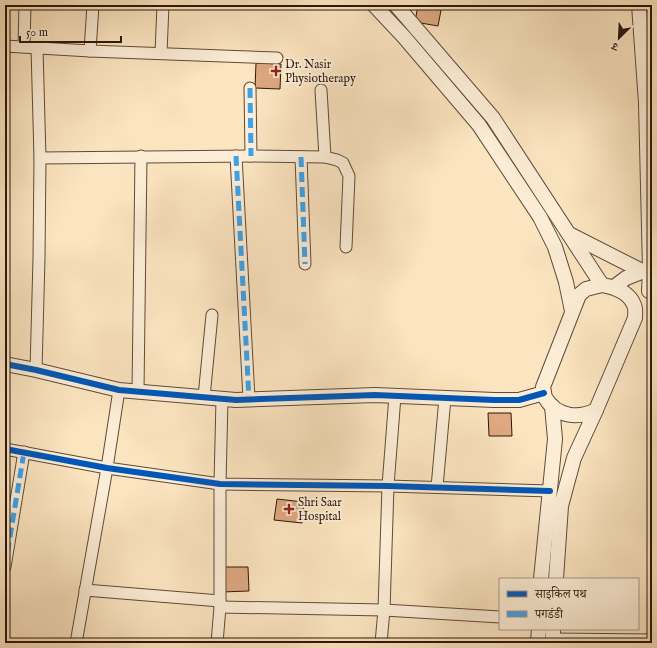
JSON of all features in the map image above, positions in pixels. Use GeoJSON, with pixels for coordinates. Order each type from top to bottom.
{"type":"FeatureCollection","features":[{"type":"Feature","properties":{"kind":"street"},"geometry":{"type":"LineString","coordinates":[[24,46],[25,5]]}},
{"type":"Feature","properties":{"kind":"street"},"geometry":{"type":"LineString","coordinates":[[90,51],[93,5]]}},
{"type":"Feature","properties":{"kind":"street"},"geometry":{"type":"LineString","coordinates":[[160,53],[163,5]]}},
{"type":"Feature","properties":{"kind":"street"},"geometry":{"type":"LineString","coordinates":[[374,5],[404,37],[478,125],[540,217],[555,248],[566,282],[572,311]]}},
{"type":"Feature","properties":{"kind":"street"},"geometry":{"type":"LineString","coordinates":[[396,5],[493,118],[569,234],[608,286],[627,295],[634,305],[635,318],[574,458],[561,506],[556,578]]}},
{"type":"Feature","properties":{"kind":"street"},"geometry":{"type":"LineString","coordinates":[[634,305],[650,290],[648,270],[646,103],[639,5]]}},
{"type":"Feature","properties":{"kind":"street"},"geometry":{"type":"LineString","coordinates":[[5,46],[90,51],[277,58]]}},
{"type":"Feature","properties":{"kind":"street"},"geometry":{"type":"LineString","coordinates":[[36,370],[40,158],[37,48]]}},
{"type":"Feature","properties":{"kind":"street"},"geometry":{"type":"LineString","coordinates":[[250,88],[251,156]]}},
{"type":"Feature","properties":{"kind":"street"},"geometry":{"type":"LineString","coordinates":[[321,90],[325,157]]}},
{"type":"Feature","properties":{"kind":"street"},"geometry":{"type":"LineString","coordinates":[[138,391],[141,156]]}},
{"type":"Feature","properties":{"kind":"street"},"geometry":{"type":"LineString","coordinates":[[236,156],[248,399]]}},
{"type":"Feature","properties":{"kind":"street"},"geometry":{"type":"LineString","coordinates":[[40,158],[251,156],[325,157],[337,160],[343,163],[349,176],[346,247]]}},
{"type":"Feature","properties":{"kind":"street"},"geometry":{"type":"LineString","coordinates":[[301,157],[305,264]]}},
{"type":"Feature","properties":{"kind":"street"},"geometry":{"type":"LineString","coordinates":[[569,234],[648,270]]}},
{"type":"Feature","properties":{"kind":"street"},"geometry":{"type":"LineString","coordinates":[[596,410],[587,415],[574,416],[561,412],[552,406],[546,399],[542,387],[579,295],[586,289],[608,286],[648,270]]}},
{"type":"Feature","properties":{"kind":"street"},"geometry":{"type":"LineString","coordinates":[[204,398],[212,315]]}},
{"type":"Feature","properties":{"kind":"street"},"geometry":{"type":"LineString","coordinates":[[5,364],[119,390],[236,400],[375,395],[519,400],[544,392]]}},
{"type":"Feature","properties":{"kind":"street"},"geometry":{"type":"LineString","coordinates":[[76,643],[107,468],[119,390]]}},
{"type":"Feature","properties":{"kind":"street"},"geometry":{"type":"LineString","coordinates":[[381,643],[384,610],[388,486],[395,396]]}},
{"type":"Feature","properties":{"kind":"street"},"geometry":{"type":"LineString","coordinates":[[437,487],[445,398]]}},
{"type":"Feature","properties":{"kind":"street"},"geometry":{"type":"LineString","coordinates":[[217,643],[220,604],[222,399]]}},
{"type":"Feature","properties":{"kind":"street"},"geometry":{"type":"LineString","coordinates":[[541,578],[556,439],[552,406]]}},
{"type":"Feature","properties":{"kind":"street"},"geometry":{"type":"LineString","coordinates":[[5,448],[107,468],[220,484],[437,487],[550,491]]}},
{"type":"Feature","properties":{"kind":"street"},"geometry":{"type":"LineString","coordinates":[[5,567],[24,452]]}},
{"type":"Feature","properties":{"kind":"street"},"geometry":{"type":"LineString","coordinates":[[85,590],[220,604],[384,610],[499,617]]}},
{"type":"Feature","properties":{"kind":"street"},"geometry":{"type":"LineString","coordinates":[[538,643],[539,630]]}},
{"type":"Feature","properties":{"kind":"street"},"geometry":{"type":"LineString","coordinates":[[553,637],[652,640]]}},
{"type":"Feature","properties":{"kind":"building"},"geometry":{"type":"Polygon","coordinates":[[[418,5],[442,5],[438,26],[415,22],[418,5]]]}},
{"type":"Feature","properties":{"kind":"building"},"geometry":{"type":"Polygon","coordinates":[[[256,63],[281,64],[280,89],[255,88],[256,63]]]}},
{"type":"Feature","properties":{"kind":"building"},"geometry":{"type":"Polygon","coordinates":[[[488,413],[511,413],[512,436],[489,436],[488,413]]]}},
{"type":"Feature","properties":{"kind":"building"},"geometry":{"type":"Polygon","coordinates":[[[277,499],[304,502],[302,523],[274,520],[277,499]]]}},
{"type":"Feature","properties":{"kind":"building"},"geometry":{"type":"Polygon","coordinates":[[[220,567],[248,567],[249,591],[221,592],[220,567]]]}},
{"type":"Feature","properties":{"kind":"marked path"},"geometry":{"type":"LineString","coordinates":[[250,88],[251,156]]}},
{"type":"Feature","properties":{"kind":"marked path"},"geometry":{"type":"LineString","coordinates":[[236,156],[249,399]]}},
{"type":"Feature","properties":{"kind":"marked path"},"geometry":{"type":"LineString","coordinates":[[301,157],[305,264]]}},
{"type":"Feature","properties":{"kind":"marked path"},"geometry":{"type":"LineString","coordinates":[[5,567],[24,452]]}},
{"type":"Feature","properties":{"kind":"cycle path"},"geometry":{"type":"LineString","coordinates":[[5,364],[119,390],[236,400],[375,395],[519,400],[544,393]]}},
{"type":"Feature","properties":{"kind":"cycle path"},"geometry":{"type":"LineString","coordinates":[[5,449],[107,468],[220,484],[388,486],[550,491]]}},
{"type":"Feature","properties":{"kind":"place","name":"Dr. Nasir Physiotherapy"},"geometry":{"type":"Point","coordinates":[276,71]}},
{"type":"Feature","properties":{"kind":"place","name":"Shri Saar Hospital"},"geometry":{"type":"Point","coordinates":[289,509]}}]}
